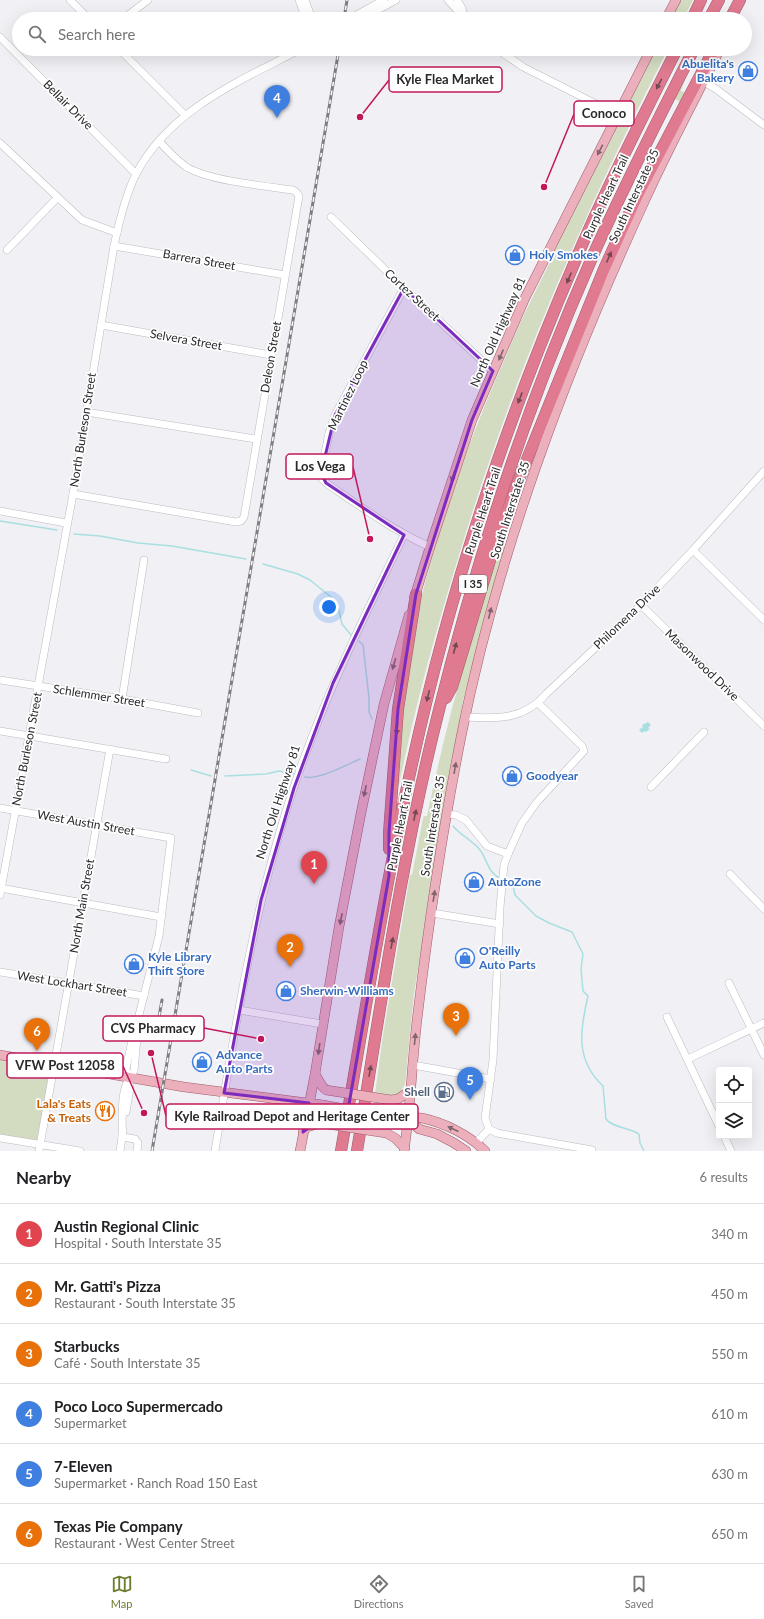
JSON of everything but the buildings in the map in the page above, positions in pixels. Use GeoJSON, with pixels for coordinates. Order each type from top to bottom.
{"type":"FeatureCollection","features":[{"type":"Feature","properties":{"kind":"highway"},"geometry":{"type":"LineString","coordinates":[[696,12],[702,0]]}},
{"type":"Feature","properties":{"kind":"highway"},"geometry":{"type":"LineString","coordinates":[[713,12],[719,0]]}},
{"type":"Feature","properties":{"kind":"highway"},"geometry":{"type":"LineString","coordinates":[[734,12],[740,0]]}},
{"type":"Feature","properties":{"kind":"highway","name":"Purple Heart Trail"},"geometry":{"type":"LineString","coordinates":[[341,1151],[403,802],[429,689],[456,592],[492,476],[537,355],[590,227],[674,56]]}},
{"type":"Feature","properties":{"kind":"highway","name":"Purple Heart Trail"},"geometry":{"type":"LineString","coordinates":[[357,1151],[408,850],[438,712],[466,609],[491,526],[545,372],[595,252],[622,191],[690,56]]}},
{"type":"Feature","properties":{"kind":"highway"},"geometry":{"type":"LineString","coordinates":[[438,712],[452,687],[491,557],[519,479],[604,269],[638,194],[710,56]]}},
{"type":"Feature","properties":{"kind":"highway"},"geometry":{"type":"LineString","coordinates":[[389,876],[389,833],[398,709],[416,594]]}},
{"type":"Feature","properties":{"kind":"main road"},"geometry":{"type":"LineString","coordinates":[[670,12],[676,0]]}},
{"type":"Feature","properties":{"kind":"main road"},"geometry":{"type":"LineString","coordinates":[[738,12],[744,0]]}},
{"type":"Feature","properties":{"kind":"main road"},"geometry":{"type":"LineString","coordinates":[[618,115],[648,56]]}},
{"type":"Feature","properties":{"kind":"main road","name":"South Interstate 35"},"geometry":{"type":"LineString","coordinates":[[405,1149],[418,1012],[447,814],[465,717],[492,607],[507,555],[554,417],[579,352],[654,181],[717,56]]}},
{"type":"Feature","properties":{"kind":"main road","name":"North Old Highway 81"},"geometry":{"type":"LineString","coordinates":[[430,547],[472,420],[525,298],[618,115]]}},
{"type":"Feature","properties":{"kind":"main road"},"geometry":{"type":"LineString","coordinates":[[300,1151],[315,1074],[322,1024],[360,813],[392,672],[430,547]]}},
{"type":"Feature","properties":{"kind":"main road"},"geometry":{"type":"LineString","coordinates":[[0,1055],[224,1093],[323,1105],[389,1117],[408,1119],[421,1117],[439,1123],[462,1134],[485,1151]]}},
{"type":"Feature","properties":{"kind":"main road"},"geometry":{"type":"LineString","coordinates":[[315,1074],[326,1090],[391,1100],[398,1099],[410,1091]]}},
{"type":"Feature","properties":{"kind":"main road"},"geometry":{"type":"LineString","coordinates":[[408,1119],[419,1129],[437,1134],[454,1142],[466,1151]]}},
{"type":"Feature","properties":{"kind":"main road"},"geometry":{"type":"LineString","coordinates":[[303,1132],[307,1127],[321,1123],[386,1133],[396,1138],[405,1149]]}},
{"type":"Feature","properties":{"kind":"street"},"geometry":{"type":"LineString","coordinates":[[70,0],[82,12]]}},
{"type":"Feature","properties":{"kind":"street"},"geometry":{"type":"LineString","coordinates":[[132,12],[148,0]]}},
{"type":"Feature","properties":{"kind":"street"},"geometry":{"type":"LineString","coordinates":[[299,0],[303,12]]}},
{"type":"Feature","properties":{"kind":"street"},"geometry":{"type":"LineString","coordinates":[[305,0],[309,12]]}},
{"type":"Feature","properties":{"kind":"street"},"geometry":{"type":"LineString","coordinates":[[362,12],[384,0]]}},
{"type":"Feature","properties":{"kind":"street"},"geometry":{"type":"LineString","coordinates":[[374,12],[396,0]]}},
{"type":"Feature","properties":{"kind":"street"},"geometry":{"type":"LineString","coordinates":[[448,0],[460,12]]}},
{"type":"Feature","properties":{"kind":"street"},"geometry":{"type":"LineString","coordinates":[[456,0],[464,12]]}},
{"type":"Feature","properties":{"kind":"street","name":"Bellair Drive"},"geometry":{"type":"LineString","coordinates":[[0,37],[12,49]]}},
{"type":"Feature","properties":{"kind":"street","name":"Bellair Drive"},"geometry":{"type":"LineString","coordinates":[[19,56],[136,174]]}},
{"type":"Feature","properties":{"kind":"street"},"geometry":{"type":"LineString","coordinates":[[126,56],[185,115]]}},
{"type":"Feature","properties":{"kind":"street","name":"North Burleson Street"},"geometry":{"type":"LineString","coordinates":[[0,890],[30,736],[66,523],[73,494],[116,233],[122,211],[136,174],[159,142],[185,115],[204,101],[288,56]]}},
{"type":"Feature","properties":{"kind":"street"},"geometry":{"type":"LineString","coordinates":[[508,56],[523,67],[618,115]]}},
{"type":"Feature","properties":{"kind":"street"},"geometry":{"type":"LineString","coordinates":[[704,82],[716,89],[764,125]]}},
{"type":"Feature","properties":{"kind":"street","name":"Deleon Street"},"geometry":{"type":"LineString","coordinates":[[73,494],[236,522],[241,521],[244,517],[298,196],[293,190],[234,181],[196,171],[181,163],[159,142]]}},
{"type":"Feature","properties":{"kind":"street"},"geometry":{"type":"LineString","coordinates":[[2,148],[82,220],[116,233]]}},
{"type":"Feature","properties":{"kind":"street"},"geometry":{"type":"LineString","coordinates":[[7,250],[57,198]]}},
{"type":"Feature","properties":{"kind":"street","name":"Cortez Street"},"geometry":{"type":"LineString","coordinates":[[331,217],[404,288],[494,371]]}},
{"type":"Feature","properties":{"kind":"street","name":"Barrera Street"},"geometry":{"type":"LineString","coordinates":[[114,246],[285,274]]}},
{"type":"Feature","properties":{"kind":"street","name":"Martinez Loop"},"geometry":{"type":"LineString","coordinates":[[404,288],[335,416],[328,433],[321,473],[322,479],[326,483],[404,535],[430,547]]}},
{"type":"Feature","properties":{"kind":"street","name":"Selvera Street"},"geometry":{"type":"LineString","coordinates":[[101,325],[271,355]]}},
{"type":"Feature","properties":{"kind":"street"},"geometry":{"type":"LineString","coordinates":[[86,412],[256,439]]}},
{"type":"Feature","properties":{"kind":"street","name":"Philomena Drive"},"geometry":{"type":"LineString","coordinates":[[465,717],[490,719],[502,718],[526,711],[538,703],[640,605],[693,550],[764,471]]}},
{"type":"Feature","properties":{"kind":"street"},"geometry":{"type":"LineString","coordinates":[[0,511],[66,523]]}},
{"type":"Feature","properties":{"kind":"street","name":"North Old Highway 81"},"geometry":{"type":"LineString","coordinates":[[215,1151],[239,1010],[261,900],[274,853],[303,760],[333,683],[404,535]]}},
{"type":"Feature","properties":{"kind":"street"},"geometry":{"type":"LineString","coordinates":[[693,550],[764,620]]}},
{"type":"Feature","properties":{"kind":"street"},"geometry":{"type":"LineString","coordinates":[[122,699],[144,560]]}},
{"type":"Feature","properties":{"kind":"street","name":"Masonwood Drive"},"geometry":{"type":"LineString","coordinates":[[640,605],[764,726]]}},
{"type":"Feature","properties":{"kind":"street","name":"Schlemmer Street"},"geometry":{"type":"LineString","coordinates":[[0,680],[122,699],[198,713]]}},
{"type":"Feature","properties":{"kind":"street"},"geometry":{"type":"LineString","coordinates":[[538,703],[582,746],[584,751],[537,802],[522,823],[508,854],[502,885],[491,1079],[485,1118],[489,1129],[497,1133],[592,1150]]}},
{"type":"Feature","properties":{"kind":"street"},"geometry":{"type":"LineString","coordinates":[[0,731],[166,759]]}},
{"type":"Feature","properties":{"kind":"street"},"geometry":{"type":"LineString","coordinates":[[651,787],[704,732]]}},
{"type":"Feature","properties":{"kind":"street","name":"North Main Street"},"geometry":{"type":"LineString","coordinates":[[40,1148],[110,749]]}},
{"type":"Feature","properties":{"kind":"street","name":"West Austin Street"},"geometry":{"type":"LineString","coordinates":[[0,808],[171,838],[162,917]]}},
{"type":"Feature","properties":{"kind":"street"},"geometry":{"type":"LineString","coordinates":[[447,814],[456,815],[466,820],[487,846],[508,854]]}},
{"type":"Feature","properties":{"kind":"street"},"geometry":{"type":"LineString","coordinates":[[730,874],[764,909]]}},
{"type":"Feature","properties":{"kind":"street"},"geometry":{"type":"LineString","coordinates":[[0,890],[84,902],[162,917],[159,936],[134,1031],[126,1070],[128,1077],[124,1087],[120,1151]]}},
{"type":"Feature","properties":{"kind":"street"},"geometry":{"type":"LineString","coordinates":[[432,913],[500,924]]}},
{"type":"Feature","properties":{"kind":"street","name":"West Lockhart Street"},"geometry":{"type":"LineString","coordinates":[[0,972],[69,982],[144,996]]}},
{"type":"Feature","properties":{"kind":"street"},"geometry":{"type":"LineString","coordinates":[[729,983],[764,1056]]}},
{"type":"Feature","properties":{"kind":"street"},"geometry":{"type":"LineString","coordinates":[[239,1010],[322,1024]]}},
{"type":"Feature","properties":{"kind":"street"},"geometry":{"type":"LineString","coordinates":[[667,1017],[716,1120]]}},
{"type":"Feature","properties":{"kind":"street"},"geometry":{"type":"LineString","coordinates":[[688,1059],[764,1023]]}},
{"type":"Feature","properties":{"kind":"street"},"geometry":{"type":"LineString","coordinates":[[412,1065],[491,1079]]}},
{"type":"Feature","properties":{"kind":"street"},"geometry":{"type":"LineString","coordinates":[[476,1143],[489,1129]]}},
{"type":"Feature","properties":{"kind":"street"},"geometry":{"type":"LineString","coordinates":[[122,1136],[135,1139],[138,1143],[137,1151]]}},
{"type":"Feature","properties":{"kind":"street"},"geometry":{"type":"LineString","coordinates":[[0,1138],[40,1148],[80,1151]]}},
{"type":"Feature","properties":{"kind":"street"},"geometry":{"type":"LineString","coordinates":[[725,1139],[731,1151]]}},
{"type":"Feature","properties":{"kind":"highlighted area"},"geometry":{"type":"Polygon","coordinates":[[[404,288],[493,371],[472,420],[416,594],[398,709],[389,833],[389,876],[345,1127],[314,1124],[303,1132],[309,1103],[224,1093],[261,900],[294,788],[333,683],[404,535],[326,483],[321,473],[335,415],[404,288]]]}},
{"type":"Feature","properties":{"kind":"green space"},"geometry":{"type":"Polygon","coordinates":[[[680,0],[693,0],[687,12],[674,12],[680,0]]]}},
{"type":"Feature","properties":{"kind":"green space"},"geometry":{"type":"Polygon","coordinates":[[[652,56],[664,56],[616,153],[571,252],[526,360],[499,433],[474,507],[443,610],[423,680],[398,785],[397,748],[416,616],[439,532],[458,473],[485,405],[520,323],[550,262],[548,261],[652,56]]]}},
{"type":"Feature","properties":{"kind":"green space"},"geometry":{"type":"Polygon","coordinates":[[[686,77],[681,91],[686,93],[680,102],[675,99],[686,77]]]}},
{"type":"Feature","properties":{"kind":"green space"},"geometry":{"type":"Polygon","coordinates":[[[575,349],[494,587],[463,701],[414,993],[405,1084],[401,1092],[396,1096],[375,1094],[383,1035],[410,875],[412,875],[423,818],[424,816],[427,816],[442,748],[460,680],[500,546],[505,546],[550,413],[575,349]]]}},
{"type":"Feature","properties":{"kind":"green space"},"geometry":{"type":"Polygon","coordinates":[[[0,1059],[47,1067],[50,1074],[37,1141],[0,1135],[0,1059]]]}},
{"type":"Feature","properties":{"kind":"water"},"geometry":{"type":"Polygon","coordinates":[[[648,722],[651,725],[648,728],[650,729],[642,733],[639,730],[643,727],[642,725],[648,722]]]}},
{"type":"Feature","properties":{"kind":"waterway"},"geometry":{"type":"LineString","coordinates":[[0,521],[57,530]]}},
{"type":"Feature","properties":{"kind":"waterway"},"geometry":{"type":"LineString","coordinates":[[74,534],[172,546],[246,559]]}},
{"type":"Feature","properties":{"kind":"waterway"},"geometry":{"type":"LineString","coordinates":[[263,564],[298,574],[310,580],[337,602],[342,624],[351,635]]}},
{"type":"Feature","properties":{"kind":"waterway"},"geometry":{"type":"LineString","coordinates":[[359,641],[363,645],[369,698],[369,712],[372,719]]}},
{"type":"Feature","properties":{"kind":"waterway"},"geometry":{"type":"LineString","coordinates":[[305,777],[325,774],[360,759]]}},
{"type":"Feature","properties":{"kind":"waterway"},"geometry":{"type":"LineString","coordinates":[[191,770],[211,776]]}},
{"type":"Feature","properties":{"kind":"waterway"},"geometry":{"type":"LineString","coordinates":[[225,776],[266,774],[279,771],[295,774]]}},
{"type":"Feature","properties":{"kind":"waterway"},"geometry":{"type":"LineString","coordinates":[[453,826],[477,846],[490,869],[500,878]]}},
{"type":"Feature","properties":{"kind":"waterway"},"geometry":{"type":"LineString","coordinates":[[505,880],[513,885],[515,895],[536,916],[572,932],[583,954],[581,969],[583,991],[588,996],[582,1033],[584,1055],[594,1076],[603,1086],[606,1119],[608,1122],[616,1126],[639,1134],[640,1143],[644,1151]]}},
{"type":"Feature","properties":{"kind":"railway"},"geometry":{"type":"LineString","coordinates":[[345,12],[347,0]]}},
{"type":"Feature","properties":{"kind":"railway"},"geometry":{"type":"LineString","coordinates":[[152,1151],[338,56]]}},
{"type":"Feature","properties":{"kind":"railway"},"geometry":{"type":"LineString","coordinates":[[156,1034],[162,1000]]}},
{"type":"Feature","properties":{"kind":"place","name":"Abuelita's Bakery"},"geometry":{"type":"Point","coordinates":[748,71]}},
{"type":"Feature","properties":{"kind":"place","name":"Kyle Flea Market"},"geometry":{"type":"Point","coordinates":[360,117]}},
{"type":"Feature","properties":{"kind":"place","name":"Poco Loco Supermercado"},"geometry":{"type":"Point","coordinates":[277,118]}},
{"type":"Feature","properties":{"kind":"place","name":"Conoco"},"geometry":{"type":"Point","coordinates":[544,187]}},
{"type":"Feature","properties":{"kind":"place","name":"Holy Smokes"},"geometry":{"type":"Point","coordinates":[515,255]}},
{"type":"Feature","properties":{"kind":"place","name":"Los Vega"},"geometry":{"type":"Point","coordinates":[370,539]}},
{"type":"Feature","properties":{"kind":"place","name":"Goodyear"},"geometry":{"type":"Point","coordinates":[512,776]}},
{"type":"Feature","properties":{"kind":"place","name":"AutoZone"},"geometry":{"type":"Point","coordinates":[474,882]}},
{"type":"Feature","properties":{"kind":"place","name":"Austin Regional Clinic"},"geometry":{"type":"Point","coordinates":[314,884]}},
{"type":"Feature","properties":{"kind":"place","name":"O'Reilly Auto Parts"},"geometry":{"type":"Point","coordinates":[465,958]}},
{"type":"Feature","properties":{"kind":"place","name":"Kyle Library Thift Store"},"geometry":{"type":"Point","coordinates":[134,964]}},
{"type":"Feature","properties":{"kind":"place","name":"Mr. Gatti's Pizza"},"geometry":{"type":"Point","coordinates":[290,967]}},
{"type":"Feature","properties":{"kind":"place","name":"Sherwin-Williams"},"geometry":{"type":"Point","coordinates":[286,991]}},
{"type":"Feature","properties":{"kind":"place","name":"Starbucks"},"geometry":{"type":"Point","coordinates":[456,1036]}},
{"type":"Feature","properties":{"kind":"place","name":"CVS Pharmacy"},"geometry":{"type":"Point","coordinates":[261,1039]}},
{"type":"Feature","properties":{"kind":"place","name":"Texas Pie Company"},"geometry":{"type":"Point","coordinates":[37,1051]}},
{"type":"Feature","properties":{"kind":"place","name":"Kyle Railroad Depot and Heritage Center"},"geometry":{"type":"Point","coordinates":[151,1053]}},
{"type":"Feature","properties":{"kind":"place","name":"Advance Auto Parts"},"geometry":{"type":"Point","coordinates":[202,1062]}},
{"type":"Feature","properties":{"kind":"place","name":"Shell"},"geometry":{"type":"Point","coordinates":[444,1092]}},
{"type":"Feature","properties":{"kind":"place","name":"7-Eleven"},"geometry":{"type":"Point","coordinates":[470,1100]}},
{"type":"Feature","properties":{"kind":"place","name":"Lala's Eats & Treats"},"geometry":{"type":"Point","coordinates":[105,1111]}},
{"type":"Feature","properties":{"kind":"place","name":"VFW Post 12058"},"geometry":{"type":"Point","coordinates":[144,1113]}}]}
